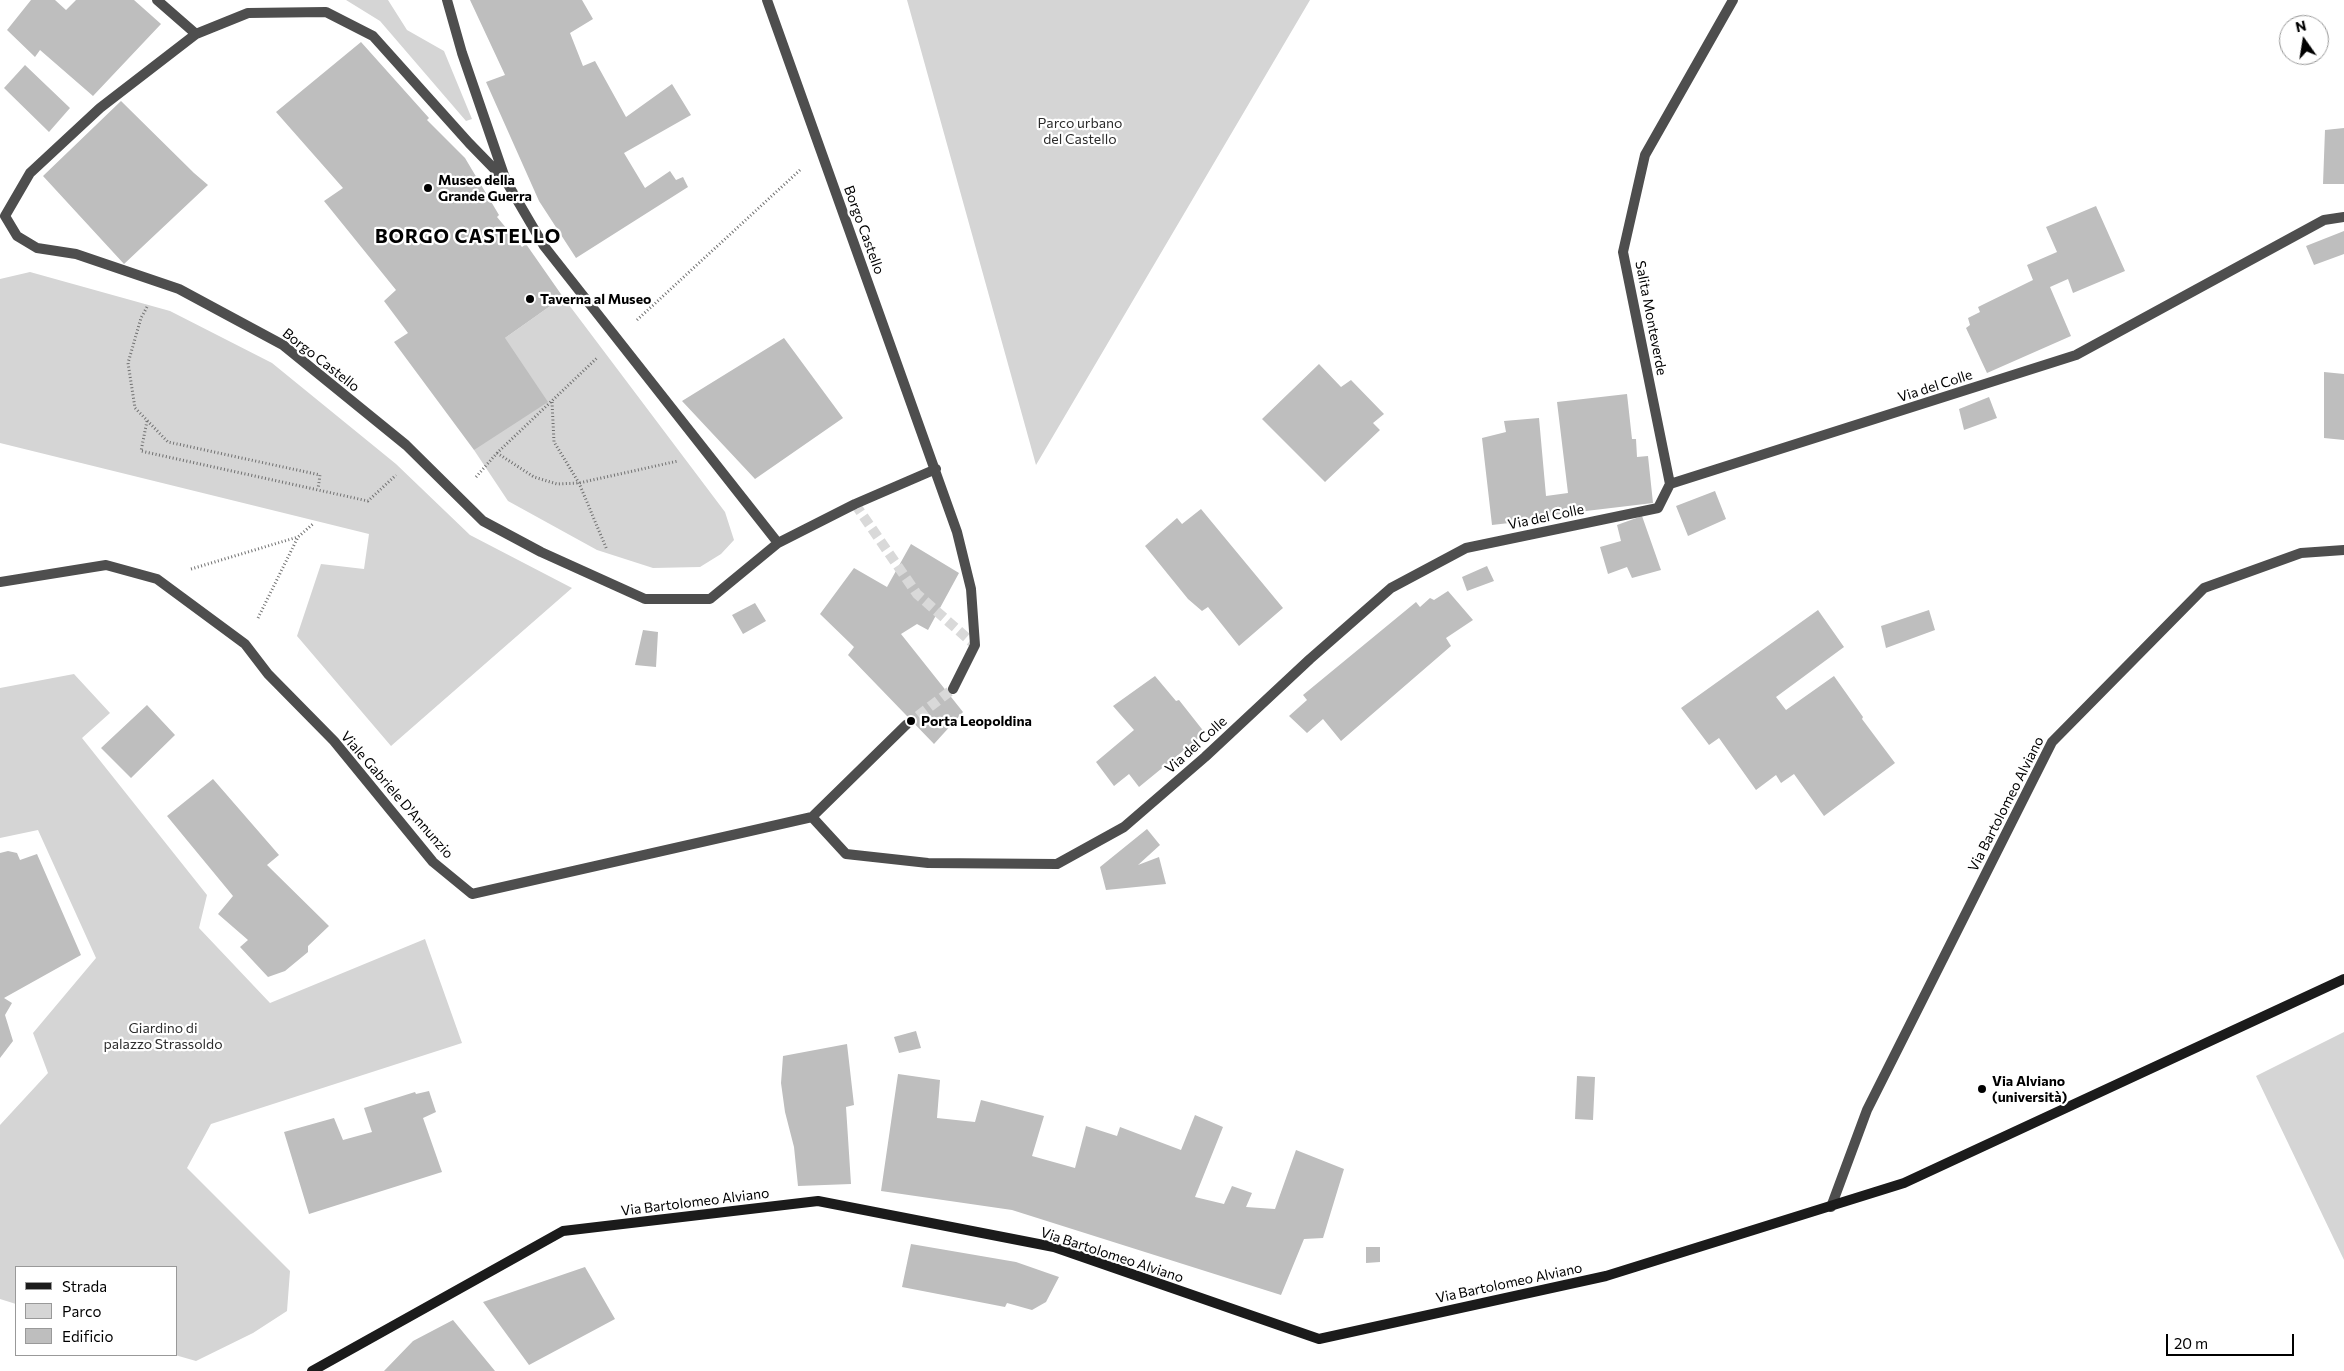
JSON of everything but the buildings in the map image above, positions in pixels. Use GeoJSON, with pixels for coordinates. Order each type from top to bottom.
{"type":"FeatureCollection","features":[{"type":"Feature","properties":{"kind":"main road","name":"Via Bartolomeo Alviano"},"geometry":{"type":"LineString","coordinates":[[312,1371],[563,1232],[818,1202],[1054,1247],[1319,1338],[1606,1276],[1904,1183],[2344,979]]}},
{"type":"Feature","properties":{"kind":"street"},"geometry":{"type":"LineString","coordinates":[[157,0],[196,34]]}},
{"type":"Feature","properties":{"kind":"street","name":"Borgo Castello"},"geometry":{"type":"LineString","coordinates":[[447,0],[462,53],[506,181],[544,246],[778,543]]}},
{"type":"Feature","properties":{"kind":"street","name":"Borgo Castello"},"geometry":{"type":"LineString","coordinates":[[767,0],[957,532],[971,599],[975,645],[953,689]]}},
{"type":"Feature","properties":{"kind":"street","name":"Salita Monteverde"},"geometry":{"type":"LineString","coordinates":[[1670,484],[1623,252],[1646,155],[1733,0]]}},
{"type":"Feature","properties":{"kind":"street","name":"Borgo Castello"},"geometry":{"type":"LineString","coordinates":[[506,181],[469,144],[373,36],[326,12],[248,13],[196,34],[100,108],[30,173],[3,218],[17,236],[36,248],[76,254],[179,288],[283,345],[406,445],[483,521],[541,552],[645,599],[710,599],[778,543],[855,504],[936,469]]}},
{"type":"Feature","properties":{"kind":"street","name":"Via del Colle"},"geometry":{"type":"LineString","coordinates":[[812,817],[846,854],[928,864],[1057,864],[1124,827],[1205,757],[1391,588],[1466,548],[1658,508],[1670,484],[2076,355],[2324,220],[2344,217]]}},
{"type":"Feature","properties":{"kind":"street","name":"Via Bartolomeo Alviano"},"geometry":{"type":"LineString","coordinates":[[1831,1207],[1867,1110],[2052,742],[2204,588],[2301,553],[2344,550]]}},
{"type":"Feature","properties":{"kind":"street","name":"Viale Gabriele D'Annunzio"},"geometry":{"type":"LineString","coordinates":[[0,582],[106,564],[157,579],[245,644],[268,674],[334,741],[433,862],[472,894],[812,817]]}},
{"type":"Feature","properties":{"kind":"street"},"geometry":{"type":"LineString","coordinates":[[812,817],[906,725]]}},
{"type":"Feature","properties":{"kind":"path"},"geometry":{"type":"LineString","coordinates":[[708,454],[579,484],[557,484],[534,477],[497,452],[821,150]]}},
{"type":"Feature","properties":{"kind":"path"},"geometry":{"type":"LineString","coordinates":[[159,282],[141,318],[128,363],[135,408],[168,442],[320,475],[318,489]]}},
{"type":"Feature","properties":{"kind":"path"},"geometry":{"type":"LineString","coordinates":[[552,401],[554,442],[579,484],[601,536]]}},
{"type":"Feature","properties":{"kind":"path"},"geometry":{"type":"LineString","coordinates":[[147,420],[141,452],[368,500],[400,472]]}},
{"type":"Feature","properties":{"kind":"path"},"geometry":{"type":"LineString","coordinates":[[245,644],[298,537],[314,523]]}},
{"type":"Feature","properties":{"kind":"path"},"geometry":{"type":"LineString","coordinates":[[157,579],[298,537]]}},
{"type":"Feature","properties":{"kind":"green space"},"geometry":{"type":"Polygon","coordinates":[[[346,0],[388,0],[407,30],[444,51],[472,119],[466,121],[380,21],[346,0]]]}},
{"type":"Feature","properties":{"kind":"green space","name":"Parco urbano del Castello"},"geometry":{"type":"Polygon","coordinates":[[[907,0],[1310,0],[1036,465],[907,0]]]}},
{"type":"Feature","properties":{"kind":"green space"},"geometry":{"type":"Polygon","coordinates":[[[30,272],[170,311],[272,363],[396,464],[470,535],[572,588],[391,746],[297,636],[321,564],[364,569],[369,534],[0,443],[0,279],[30,272]]]}},
{"type":"Feature","properties":{"kind":"green space"},"geometry":{"type":"Polygon","coordinates":[[[563,297],[725,512],[734,540],[721,554],[700,567],[653,568],[597,550],[508,501],[474,450],[505,338],[563,297]]]}},
{"type":"Feature","properties":{"kind":"green space","name":"Giardino di palazzo Strassoldo"},"geometry":{"type":"Polygon","coordinates":[[[74,674],[110,713],[82,738],[207,895],[199,928],[270,1003],[425,939],[462,1043],[211,1124],[187,1168],[290,1271],[287,1311],[253,1333],[196,1361],[178,1356],[178,1266],[15,1266],[15,1304],[0,1299],[0,1125],[48,1073],[33,1033],[96,958],[38,830],[0,838],[0,688],[74,674]]]}},
{"type":"Feature","properties":{"kind":"green space"},"geometry":{"type":"Polygon","coordinates":[[[2344,1032],[2344,1260],[2256,1076],[2344,1032]]]}},
{"type":"Feature","properties":{"kind":"tunnel"},"geometry":{"type":"LineString","coordinates":[[855,504],[917,594],[975,645]]}},
{"type":"Feature","properties":{"kind":"tunnel"},"geometry":{"type":"LineString","coordinates":[[906,725],[953,689]]}},
{"type":"Feature","properties":{"kind":"place","name":"Museo della Grande Guerra"},"geometry":{"type":"Point","coordinates":[428,188]}},
{"type":"Feature","properties":{"kind":"place","name":"Taverna al Museo"},"geometry":{"type":"Point","coordinates":[530,299]}},
{"type":"Feature","properties":{"kind":"place","name":"Porta Leopoldina"},"geometry":{"type":"Point","coordinates":[911,721]}},
{"type":"Feature","properties":{"kind":"place","name":"Via Alviano (università)"},"geometry":{"type":"Point","coordinates":[1982,1089]}},
{"type":"Feature","properties":{"kind":"district","name":"BORGO CASTELLO"},"geometry":{"type":"Point","coordinates":[468,237]}}]}
